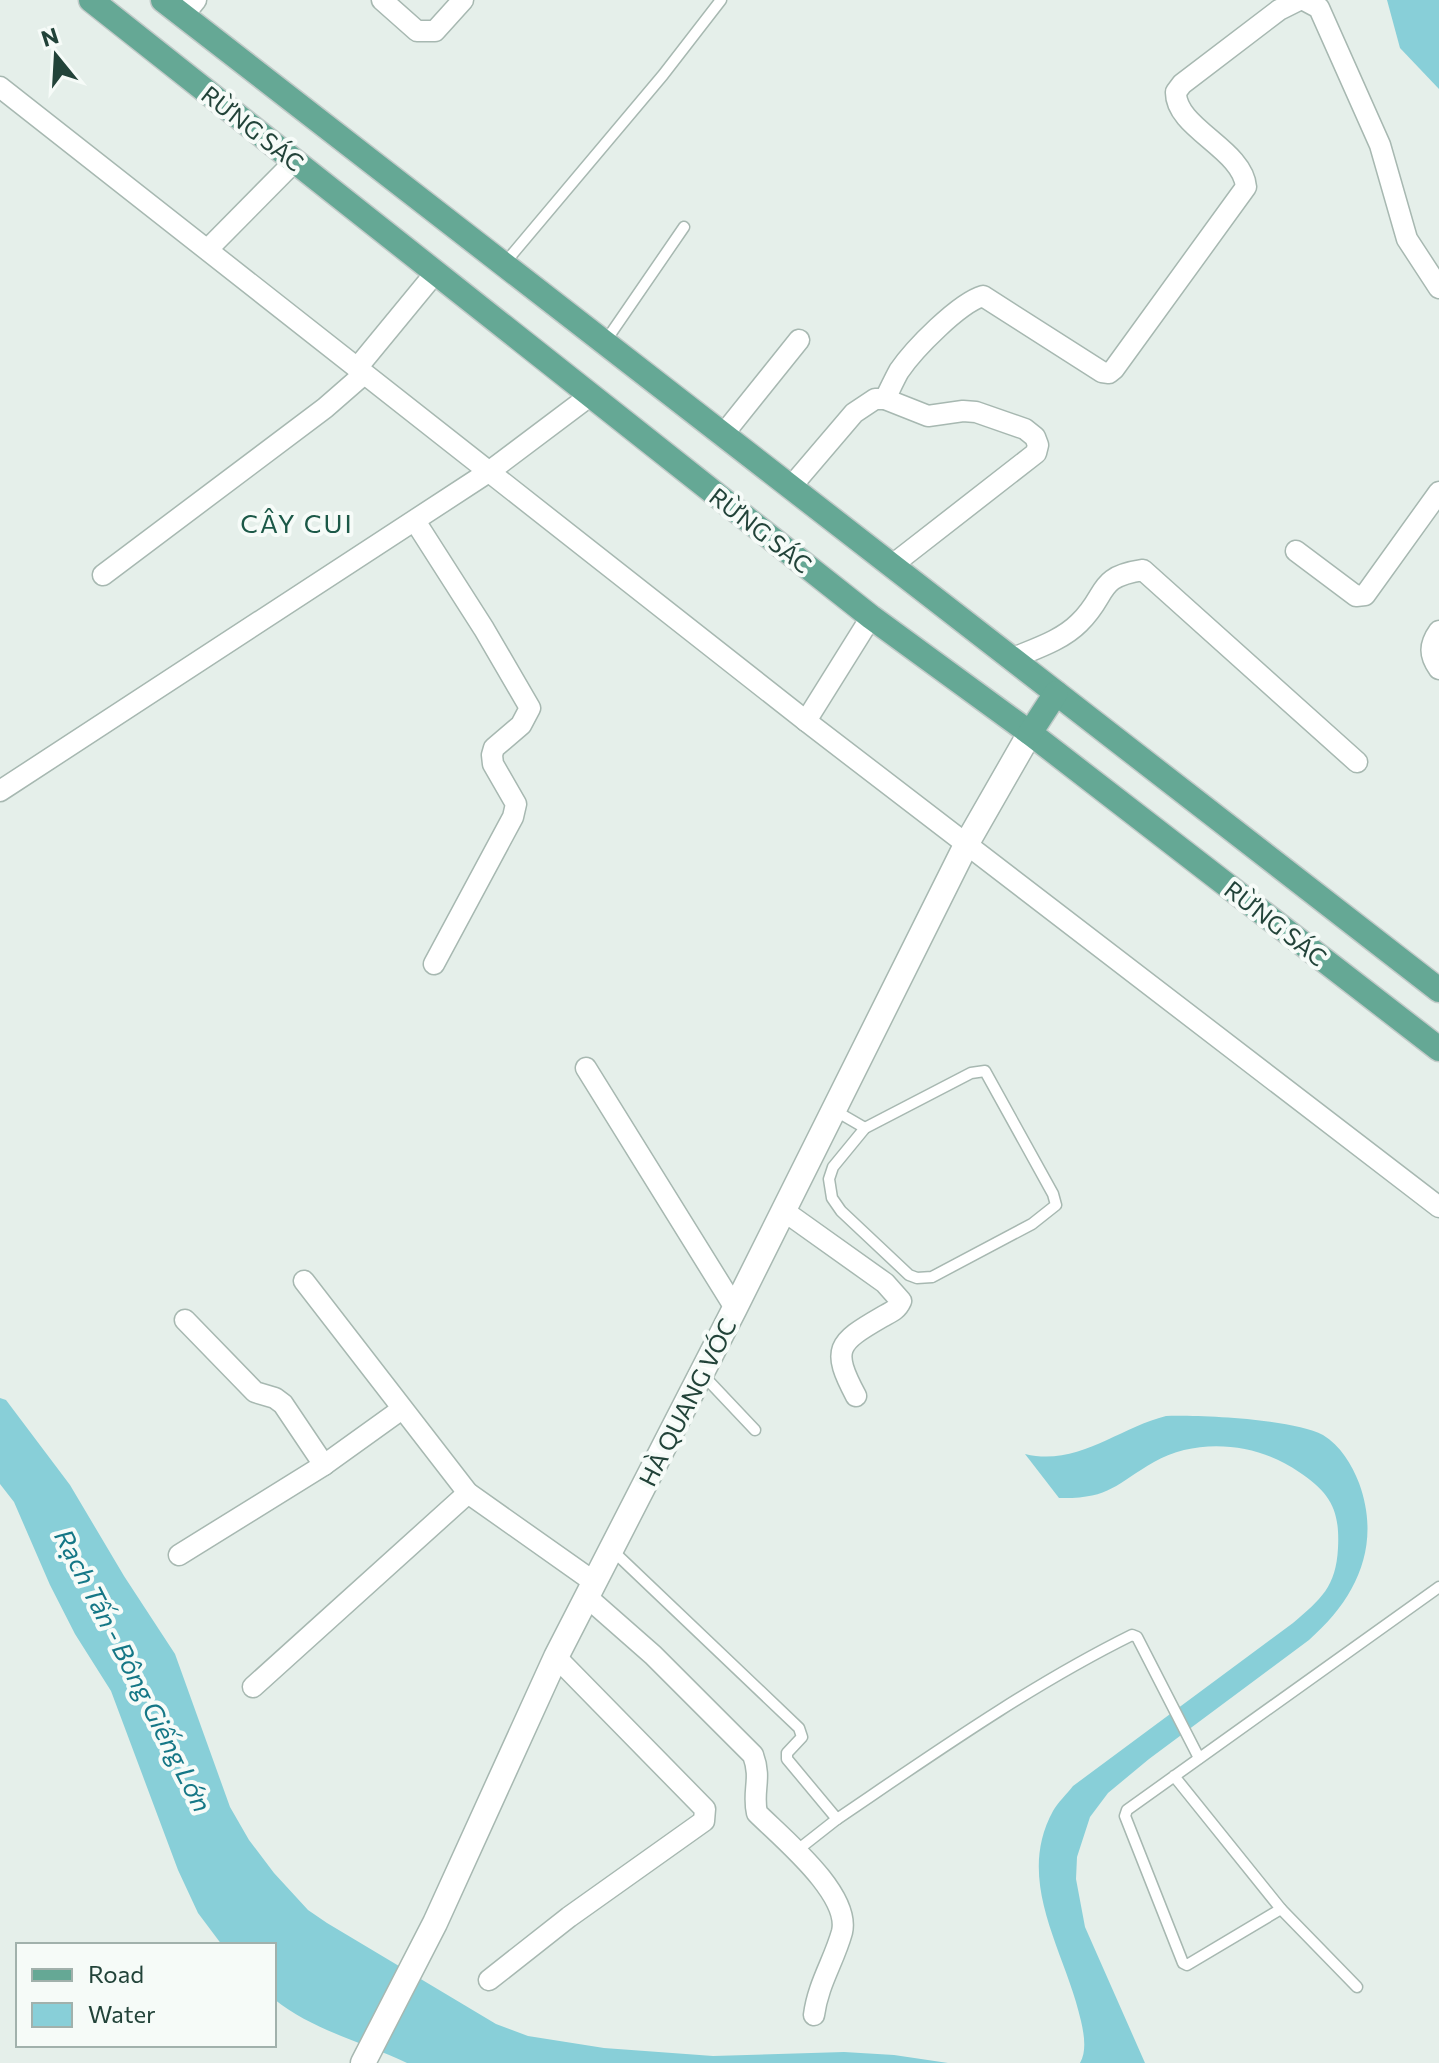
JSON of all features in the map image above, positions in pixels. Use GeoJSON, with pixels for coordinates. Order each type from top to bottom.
{"type":"FeatureCollection","features":[{"type":"Feature","properties":{"kind":"main road","name":"RỪNG SÁC"},"geometry":{"type":"LineString","coordinates":[[91,0],[288,168],[865,626],[1026,740],[1439,1049]]}},
{"type":"Feature","properties":{"kind":"main road","name":"RỪNG SÁC"},"geometry":{"type":"LineString","coordinates":[[163,0],[190,8],[503,266],[1439,990]]}},
{"type":"Feature","properties":{"kind":"main road"},"geometry":{"type":"LineString","coordinates":[[1026,740],[1056,693]]}},
{"type":"Feature","properties":{"kind":"street"},"geometry":{"type":"LineString","coordinates":[[382,0],[417,31],[435,31],[463,0]]}},
{"type":"Feature","properties":{"kind":"street"},"geometry":{"type":"LineString","coordinates":[[885,399],[910,357],[968,303],[983,296],[1102,372],[1109,373],[1114,369],[1246,187],[1241,171],[1179,108],[1176,92],[1182,84],[1279,10],[1302,0],[1319,8],[1380,145],[1407,239],[1439,288]]}},
{"type":"Feature","properties":{"kind":"street"},"geometry":{"type":"LineString","coordinates":[[0,87],[215,242],[361,371],[806,721],[1439,1207]]}},
{"type":"Feature","properties":{"kind":"street"},"geometry":{"type":"LineString","coordinates":[[215,242],[288,168]]}},
{"type":"Feature","properties":{"kind":"street"},"geometry":{"type":"LineString","coordinates":[[103,575],[325,408],[361,371],[372,350],[429,280]]}},
{"type":"Feature","properties":{"kind":"street"},"geometry":{"type":"LineString","coordinates":[[722,436],[799,340]]}},
{"type":"Feature","properties":{"kind":"street"},"geometry":{"type":"LineString","coordinates":[[790,488],[854,413],[866,403],[885,399],[928,416],[976,412],[1025,429],[1035,437],[1038,445],[1036,453],[891,566]]}},
{"type":"Feature","properties":{"kind":"street"},"geometry":{"type":"LineString","coordinates":[[0,791],[490,471],[581,402]]}},
{"type":"Feature","properties":{"kind":"street"},"geometry":{"type":"LineString","coordinates":[[1296,551],[1356,596],[1365,595],[1439,492]]}},
{"type":"Feature","properties":{"kind":"street"},"geometry":{"type":"LineString","coordinates":[[415,521],[530,708],[521,725],[494,748],[492,755],[493,764],[516,804],[513,817],[434,964]]}},
{"type":"Feature","properties":{"kind":"street"},"geometry":{"type":"LineString","coordinates":[[1011,659],[1058,638],[1078,625],[1096,604],[1107,582],[1117,575],[1143,570],[1357,762]]}},
{"type":"Feature","properties":{"kind":"street"},"geometry":{"type":"LineString","coordinates":[[806,721],[865,626]]}},
{"type":"Feature","properties":{"kind":"street"},"geometry":{"type":"LineString","coordinates":[[1439,631],[1431,646],[1432,659],[1439,669]]}},
{"type":"Feature","properties":{"kind":"street","name":"HÀ QUANG VÓC"},"geometry":{"type":"LineString","coordinates":[[363,2063],[435,1923],[590,1589],[735,1308],[967,843],[1026,740]]}},
{"type":"Feature","properties":{"kind":"street"},"geometry":{"type":"LineString","coordinates":[[586,1068],[735,1308]]}},
{"type":"Feature","properties":{"kind":"street"},"geometry":{"type":"LineString","coordinates":[[784,1211],[885,1283],[901,1301],[897,1309],[856,1332],[842,1347],[840,1357],[856,1396]]}},
{"type":"Feature","properties":{"kind":"street"},"geometry":{"type":"LineString","coordinates":[[304,1281],[468,1493],[590,1589],[753,1755],[758,1770],[754,1800],[757,1813],[838,1902],[843,1915],[843,1929],[817,1994],[814,2015]]}},
{"type":"Feature","properties":{"kind":"street"},"geometry":{"type":"LineString","coordinates":[[185,1320],[255,1392],[283,1404],[324,1465]]}},
{"type":"Feature","properties":{"kind":"street"},"geometry":{"type":"LineString","coordinates":[[179,1555],[324,1465],[402,1409]]}},
{"type":"Feature","properties":{"kind":"street"},"geometry":{"type":"LineString","coordinates":[[253,1687],[468,1493]]}},
{"type":"Feature","properties":{"kind":"street"},"geometry":{"type":"LineString","coordinates":[[489,1980],[569,1917],[704,1821],[706,1815],[705,1809],[556,1657]]}},
{"type":"Feature","properties":{"kind":"lane"},"geometry":{"type":"LineString","coordinates":[[503,266],[663,75],[721,0]]}},
{"type":"Feature","properties":{"kind":"lane"},"geometry":{"type":"LineString","coordinates":[[604,344],[684,227]]}},
{"type":"Feature","properties":{"kind":"lane"},"geometry":{"type":"LineString","coordinates":[[985,1071],[1053,1194],[1056,1205],[1032,1224],[932,1277],[909,1275],[841,1211],[832,1198],[829,1179],[833,1167],[865,1128],[943,1086],[971,1073],[985,1071]]}},
{"type":"Feature","properties":{"kind":"lane"},"geometry":{"type":"LineString","coordinates":[[834,1110],[865,1128]]}},
{"type":"Feature","properties":{"kind":"lane"},"geometry":{"type":"LineString","coordinates":[[701,1373],[755,1430]]}},
{"type":"Feature","properties":{"kind":"lane"},"geometry":{"type":"LineString","coordinates":[[611,1549],[799,1728],[802,1737],[787,1753],[787,1759],[837,1819]]}},
{"type":"Feature","properties":{"kind":"lane"},"geometry":{"type":"LineString","coordinates":[[1281,1909],[1185,1965],[1125,1816],[1128,1808],[1439,1587]]}},
{"type":"Feature","properties":{"kind":"lane"},"geometry":{"type":"LineString","coordinates":[[795,1852],[837,1819],[934,1753],[1055,1676],[1132,1635],[1137,1637],[1199,1758]]}},
{"type":"Feature","properties":{"kind":"lane"},"geometry":{"type":"LineString","coordinates":[[1174,1776],[1281,1909],[1357,1987]]}},
{"type":"Feature","properties":{"kind":"water"},"geometry":{"type":"Polygon","coordinates":[[[1387,0],[1439,0],[1439,89],[1400,48],[1387,0]]]}},
{"type":"Feature","properties":{"kind":"water","name":"Rạch Tấn - Bông Giếng Lớn"},"geometry":{"type":"Polygon","coordinates":[[[0,1398],[6,1400],[70,1485],[175,1654],[230,1807],[249,1840],[308,1910],[327,1923],[496,2024],[528,2036],[604,2048],[713,2056],[844,2052],[948,2063],[407,2063],[289,2010],[276,2000],[276,1943],[220,1943],[198,1913],[178,1870],[111,1691],[75,1634],[14,1502],[0,1484],[0,1398]]]}},
{"type":"Feature","properties":{"kind":"water"},"geometry":{"type":"Polygon","coordinates":[[[1166,1416],[1269,1422],[1323,1435],[1345,1456],[1359,1483],[1368,1528],[1366,1550],[1352,1589],[1326,1624],[1309,1640],[1149,1759],[1108,1793],[1090,1817],[1077,1857],[1076,1879],[1085,1927],[1145,2063],[1080,2063],[1084,2048],[1081,2021],[1041,1890],[1039,1864],[1042,1838],[1053,1811],[1073,1786],[1293,1623],[1325,1591],[1337,1561],[1337,1523],[1331,1503],[1318,1487],[1299,1472],[1265,1455],[1228,1447],[1189,1449],[1154,1462],[1101,1493],[1059,1498],[1025,1454],[1044,1457],[1080,1451],[1166,1416]]]}},
{"type":"Feature","properties":{"kind":"district","name":"CÂY CUI"},"geometry":{"type":"Point","coordinates":[297,522]}}]}
